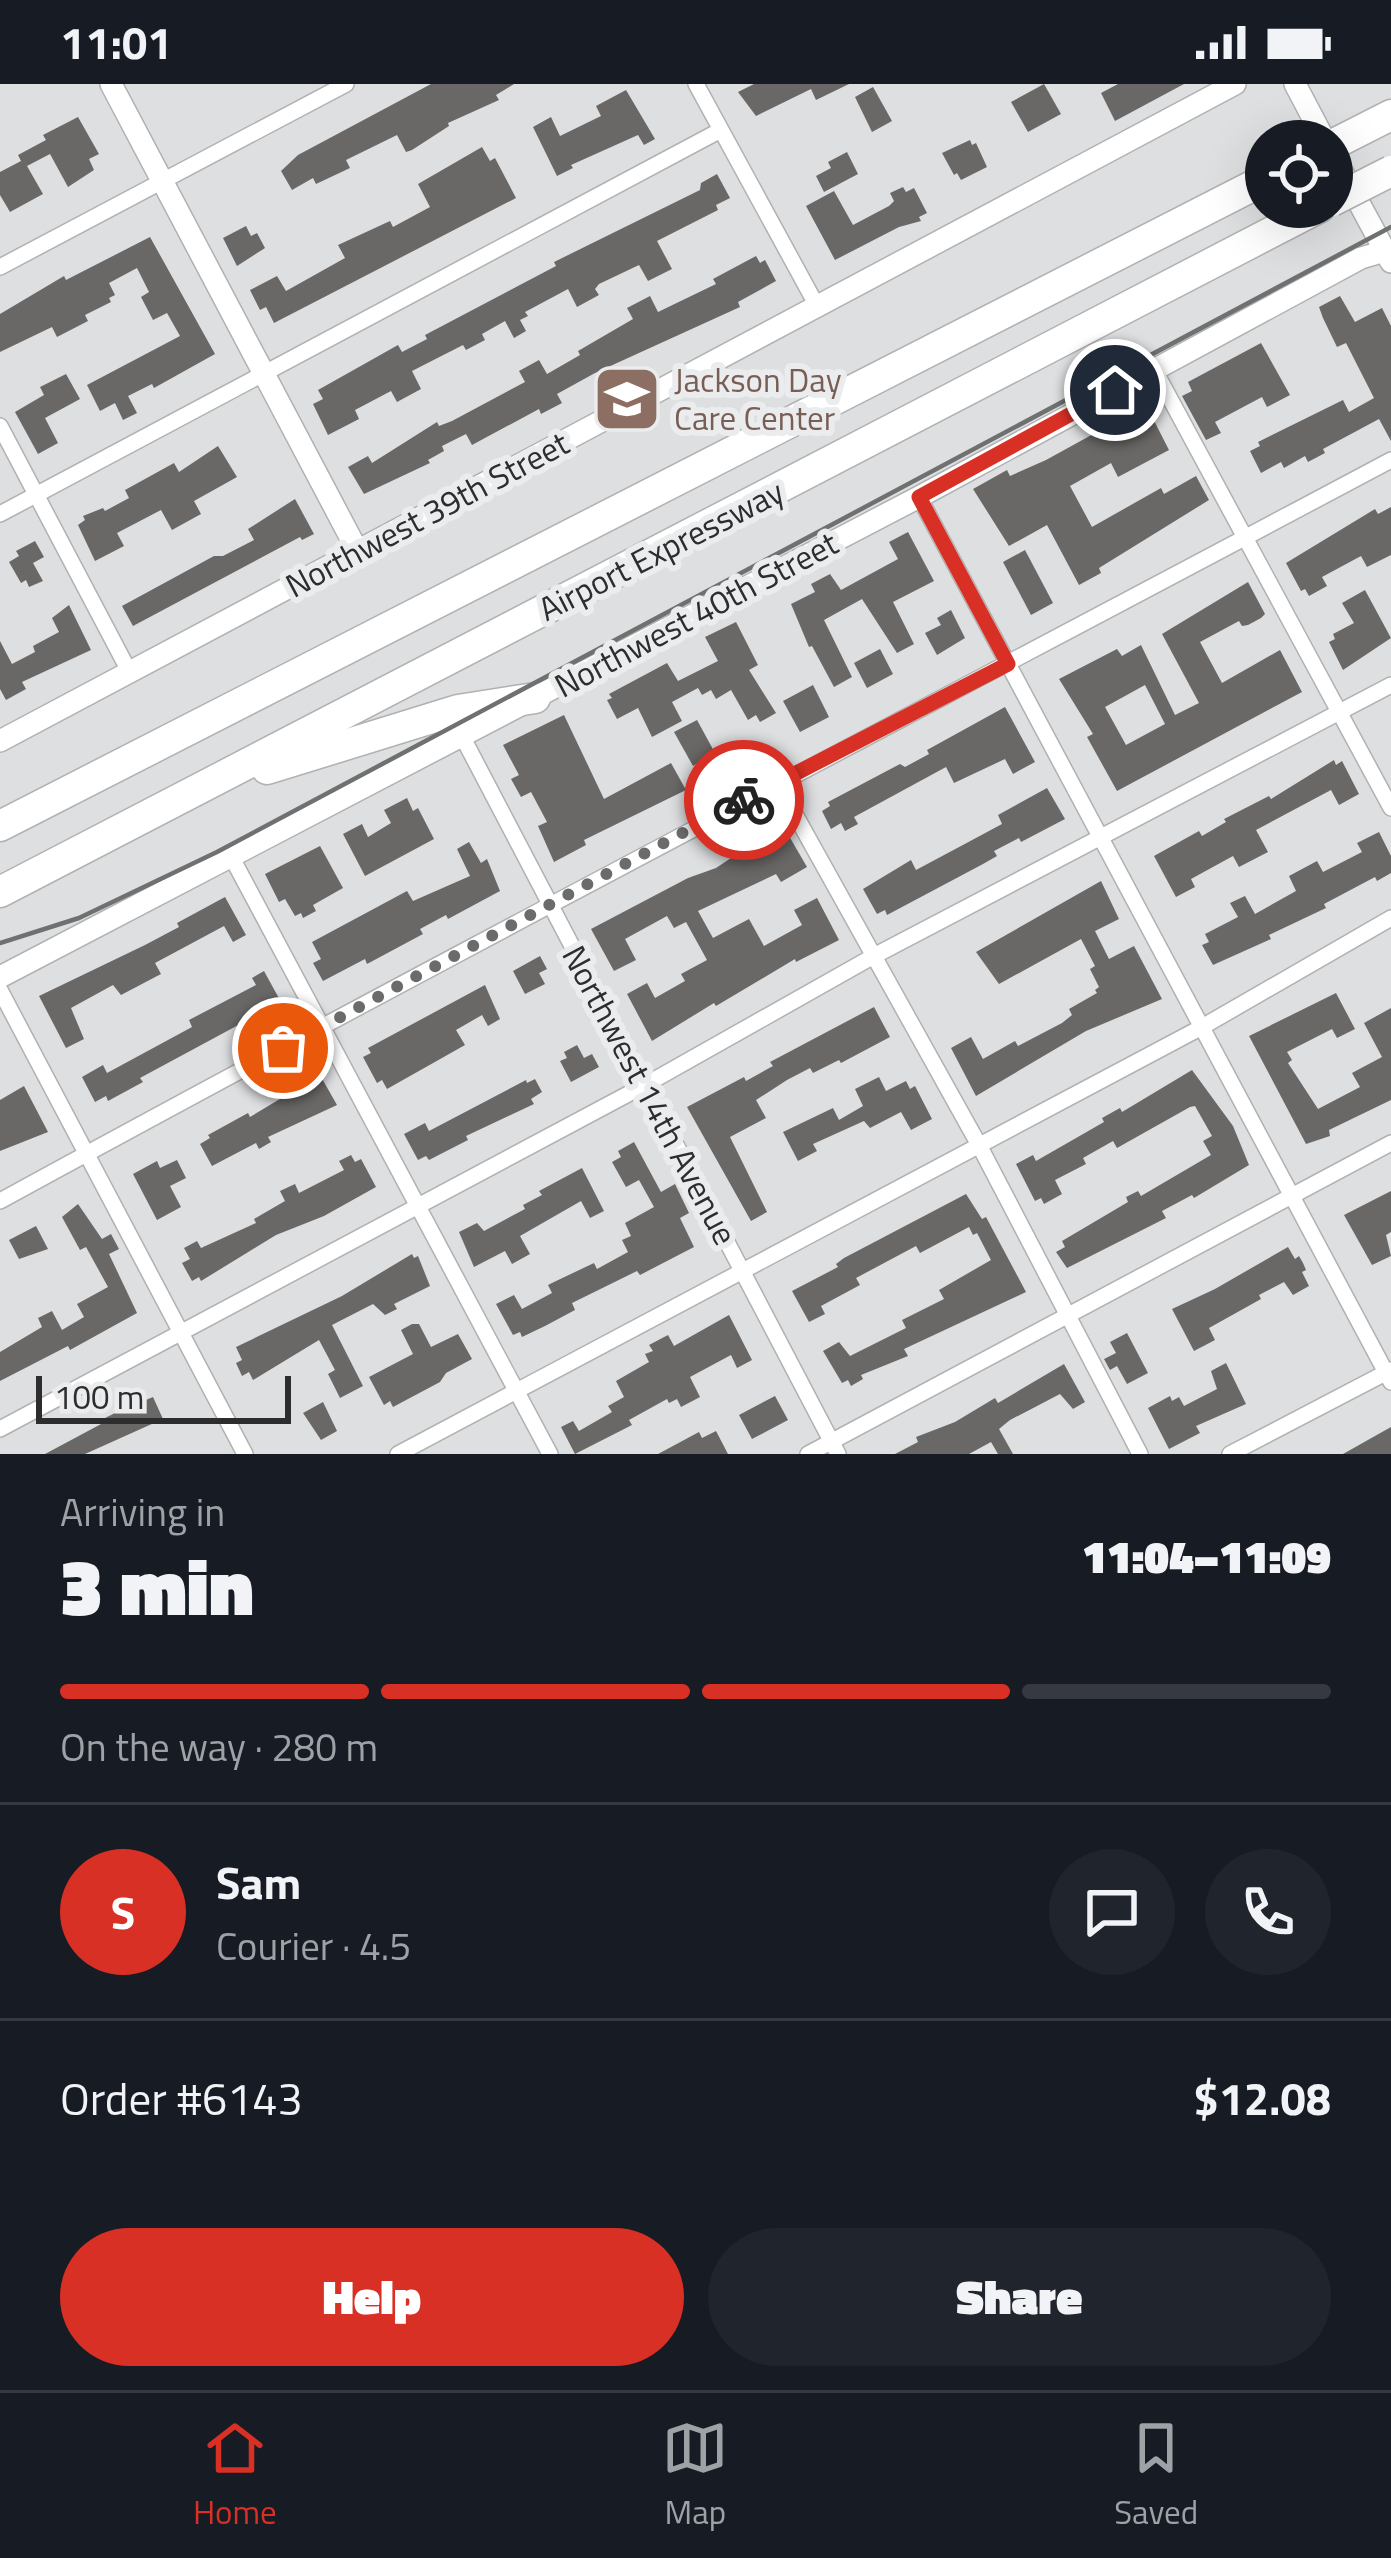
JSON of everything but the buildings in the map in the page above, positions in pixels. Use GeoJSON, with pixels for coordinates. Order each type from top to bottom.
{"type":"FeatureCollection","features":[{"type":"Feature","properties":{"kind":"highway"},"geometry":{"type":"LineString","coordinates":[[1353,134],[1384,118]]}},
{"type":"Feature","properties":{"kind":"highway"},"geometry":{"type":"LineString","coordinates":[[1353,190],[1391,171]]}},
{"type":"Feature","properties":{"kind":"highway","name":"Airport Expressway"},"geometry":{"type":"LineString","coordinates":[[0,826],[1245,190]]}},
{"type":"Feature","properties":{"kind":"highway","name":"Airport Expressway"},"geometry":{"type":"LineString","coordinates":[[0,892],[1279,228]]}},
{"type":"Feature","properties":{"kind":"highway"},"geometry":{"type":"LineString","coordinates":[[150,814],[275,766],[411,724],[458,710],[535,698]]}},
{"type":"Feature","properties":{"kind":"highway"},"geometry":{"type":"LineString","coordinates":[[0,810],[51,800]]}},
{"type":"Feature","properties":{"kind":"main road"},"geometry":{"type":"LineString","coordinates":[[111,84],[358,550]]}},
{"type":"Feature","properties":{"kind":"main road","name":"Northwest 39th Street"},"geometry":{"type":"LineString","coordinates":[[0,741],[1235,84]]}},
{"type":"Feature","properties":{"kind":"main road"},"geometry":{"type":"LineString","coordinates":[[1294,84],[1315,120]]}},
{"type":"Feature","properties":{"kind":"main road"},"geometry":{"type":"LineString","coordinates":[[1353,188],[1389,255]]}},
{"type":"Feature","properties":{"kind":"main road","name":"Northwest 40th Street"},"geometry":{"type":"LineString","coordinates":[[0,977],[919,497],[1361,258],[1389,255]]}},
{"type":"Feature","properties":{"kind":"street"},"geometry":{"type":"LineString","coordinates":[[0,267],[346,84]]}},
{"type":"Feature","properties":{"kind":"street"},"geometry":{"type":"LineString","coordinates":[[696,84],[817,306]]}},
{"type":"Feature","properties":{"kind":"street"},"geometry":{"type":"LineString","coordinates":[[0,514],[718,131]]}},
{"type":"Feature","properties":{"kind":"street"},"geometry":{"type":"LineString","coordinates":[[1154,369],[1391,808]]}},
{"type":"Feature","properties":{"kind":"street"},"geometry":{"type":"LineString","coordinates":[[0,426],[130,673]]}},
{"type":"Feature","properties":{"kind":"street"},"geometry":{"type":"LineString","coordinates":[[0,1201],[777,782],[1391,460]]}},
{"type":"Feature","properties":{"kind":"street"},"geometry":{"type":"LineString","coordinates":[[919,497],[1389,1375],[1230,1454]]}},
{"type":"Feature","properties":{"kind":"street"},"geometry":{"type":"LineString","coordinates":[[0,1429],[645,1085],[872,957],[1391,686]]}},
{"type":"Feature","properties":{"kind":"street","name":"Northwest 14th Avenue"},"geometry":{"type":"LineString","coordinates":[[462,736],[835,1448]]}},
{"type":"Feature","properties":{"kind":"street"},"geometry":{"type":"LineString","coordinates":[[777,782],[980,1145],[1139,1454]]}},
{"type":"Feature","properties":{"kind":"street"},"geometry":{"type":"LineString","coordinates":[[231,856],[550,1454]]}},
{"type":"Feature","properties":{"kind":"street"},"geometry":{"type":"LineString","coordinates":[[398,1454],[1202,1027],[1391,918]]}},
{"type":"Feature","properties":{"kind":"street"},"geometry":{"type":"LineString","coordinates":[[0,990],[245,1454]]}},
{"type":"Feature","properties":{"kind":"street"},"geometry":{"type":"LineString","coordinates":[[808,1454],[835,1448],[1066,1316],[1391,1143]]}},
{"type":"Feature","properties":{"kind":"railway"},"geometry":{"type":"LineString","coordinates":[[0,943],[79,918],[217,852],[1391,227]]}},
{"type":"Feature","properties":{"kind":"way so far"},"geometry":{"type":"LineString","coordinates":[[283,1048],[744,800]]}},
{"type":"Feature","properties":{"kind":"place","name":"Jackson Day Care Center"},"geometry":{"type":"Point","coordinates":[627,399]}},
{"type":"Feature","properties":{"kind":"route"},"geometry":{"type":"LineString","coordinates":[[744,800],[1008,664],[919,497],[1115,390]]}}]}
